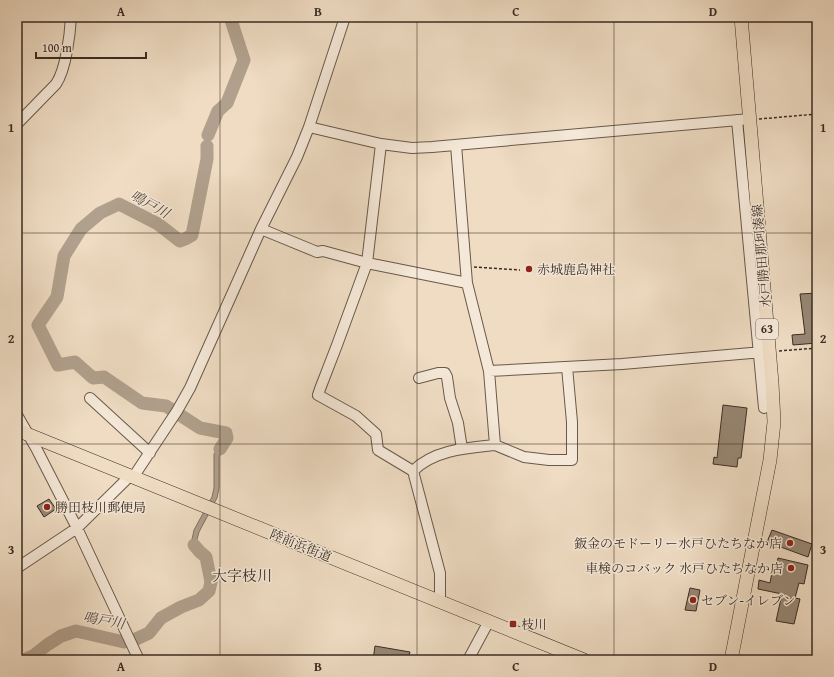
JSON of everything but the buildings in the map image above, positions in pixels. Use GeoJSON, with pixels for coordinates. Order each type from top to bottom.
{"type":"FeatureCollection","features":[{"type":"Feature","properties":{"kind":"main road","name":"水戸勝田那珂湊線"},"geometry":{"type":"LineString","coordinates":[[731,660],[767,476],[772,444],[773,404],[764,352],[744,120],[741,17]]}},
{"type":"Feature","properties":{"kind":"main road","name":"陸前浜街道"},"geometry":{"type":"LineString","coordinates":[[22,432],[584,660]]}},
{"type":"Feature","properties":{"kind":"street"},"geometry":{"type":"LineString","coordinates":[[17,124],[61,77],[70,31],[71,17]]}},
{"type":"Feature","properties":{"kind":"street"},"geometry":{"type":"LineString","coordinates":[[17,568],[77,528],[133,476],[150,453],[190,388],[262,229],[297,157],[309,126],[345,17]]}},
{"type":"Feature","properties":{"kind":"street"},"geometry":{"type":"LineString","coordinates":[[309,126],[381,144],[412,148],[744,120]]}},
{"type":"Feature","properties":{"kind":"street"},"geometry":{"type":"LineString","coordinates":[[381,144],[367,263],[318,395],[356,416],[376,434],[378,450],[413,471],[440,573],[440,601]]}},
{"type":"Feature","properties":{"kind":"street"},"geometry":{"type":"LineString","coordinates":[[456,145],[468,282],[489,371],[495,444]]}},
{"type":"Feature","properties":{"kind":"street"},"geometry":{"type":"LineString","coordinates":[[262,229],[317,252],[323,251],[367,263],[468,282]]}},
{"type":"Feature","properties":{"kind":"street"},"geometry":{"type":"LineString","coordinates":[[489,371],[622,364],[764,352],[764,408]]}},
{"type":"Feature","properties":{"kind":"street"},"geometry":{"type":"LineString","coordinates":[[413,471],[420,463],[433,456],[462,449],[495,444],[524,458],[572,460],[572,422],[567,367]]}},
{"type":"Feature","properties":{"kind":"street"},"geometry":{"type":"LineString","coordinates":[[419,378],[438,373],[445,373],[450,398],[458,423],[462,449]]}},
{"type":"Feature","properties":{"kind":"street"},"geometry":{"type":"LineString","coordinates":[[90,398],[150,453]]}},
{"type":"Feature","properties":{"kind":"street"},"geometry":{"type":"LineString","coordinates":[[17,415],[22,432],[77,528],[137,656]]}},
{"type":"Feature","properties":{"kind":"street"},"geometry":{"type":"LineString","coordinates":[[468,660],[489,621]]}},
{"type":"Feature","properties":{"kind":"path"},"geometry":{"type":"LineString","coordinates":[[744,120],[817,114]]}},
{"type":"Feature","properties":{"kind":"path"},"geometry":{"type":"LineString","coordinates":[[466,266],[520,270]]}},
{"type":"Feature","properties":{"kind":"path"},"geometry":{"type":"LineString","coordinates":[[764,352],[817,348]]}},
{"type":"Feature","properties":{"kind":"shaded area"},"geometry":{"type":"Polygon","coordinates":[[[227,431],[230,438],[219,455],[219,488],[217,498],[199,532],[196,543],[201,551],[208,556],[205,558],[198,554],[191,544],[194,530],[212,497],[214,488],[214,454],[225,438],[224,434],[227,431]]]}},
{"type":"Feature","properties":{"kind":"waterway","name":"鳴戸川"},"geometry":{"type":"LineString","coordinates":[[208,135],[218,111],[227,103],[244,60],[230,17]]}},
{"type":"Feature","properties":{"kind":"waterway","name":"鳴戸川"},"geometry":{"type":"LineString","coordinates":[[207,146],[207,159],[192,235],[180,241],[158,224],[119,204],[100,213],[81,229],[64,256],[57,297],[38,325],[58,365],[75,362],[93,378],[104,377],[142,403],[166,406],[200,428],[226,433],[227,438],[220,449]]}},
{"type":"Feature","properties":{"kind":"waterway","name":"鳴戸川"},"geometry":{"type":"LineString","coordinates":[[24,660],[33,656],[61,636],[76,631],[124,642],[136,639],[149,633],[161,618],[181,607],[199,600],[209,591],[211,582],[206,557],[194,545]]}},
{"type":"Feature","properties":{"kind":"place","name":"赤城鹿島神社"},"geometry":{"type":"Point","coordinates":[529,269]}},
{"type":"Feature","properties":{"kind":"place","name":"勝田枝川郵便局"},"geometry":{"type":"Point","coordinates":[47,507]}},
{"type":"Feature","properties":{"kind":"place","name":"鈑金のモドーリー水戸ひたちなか店"},"geometry":{"type":"Point","coordinates":[790,543]}},
{"type":"Feature","properties":{"kind":"place","name":"車検のコバック 水戸ひたちなか店"},"geometry":{"type":"Point","coordinates":[791,568]}},
{"type":"Feature","properties":{"kind":"place","name":"セブン-イレブン"},"geometry":{"type":"Point","coordinates":[693,600]}},
{"type":"Feature","properties":{"kind":"place","name":"枝川"},"geometry":{"type":"Point","coordinates":[513,624]}},
{"type":"Feature","properties":{"kind":"district","name":"大字枝川"},"geometry":{"type":"Point","coordinates":[242,576]}}]}
